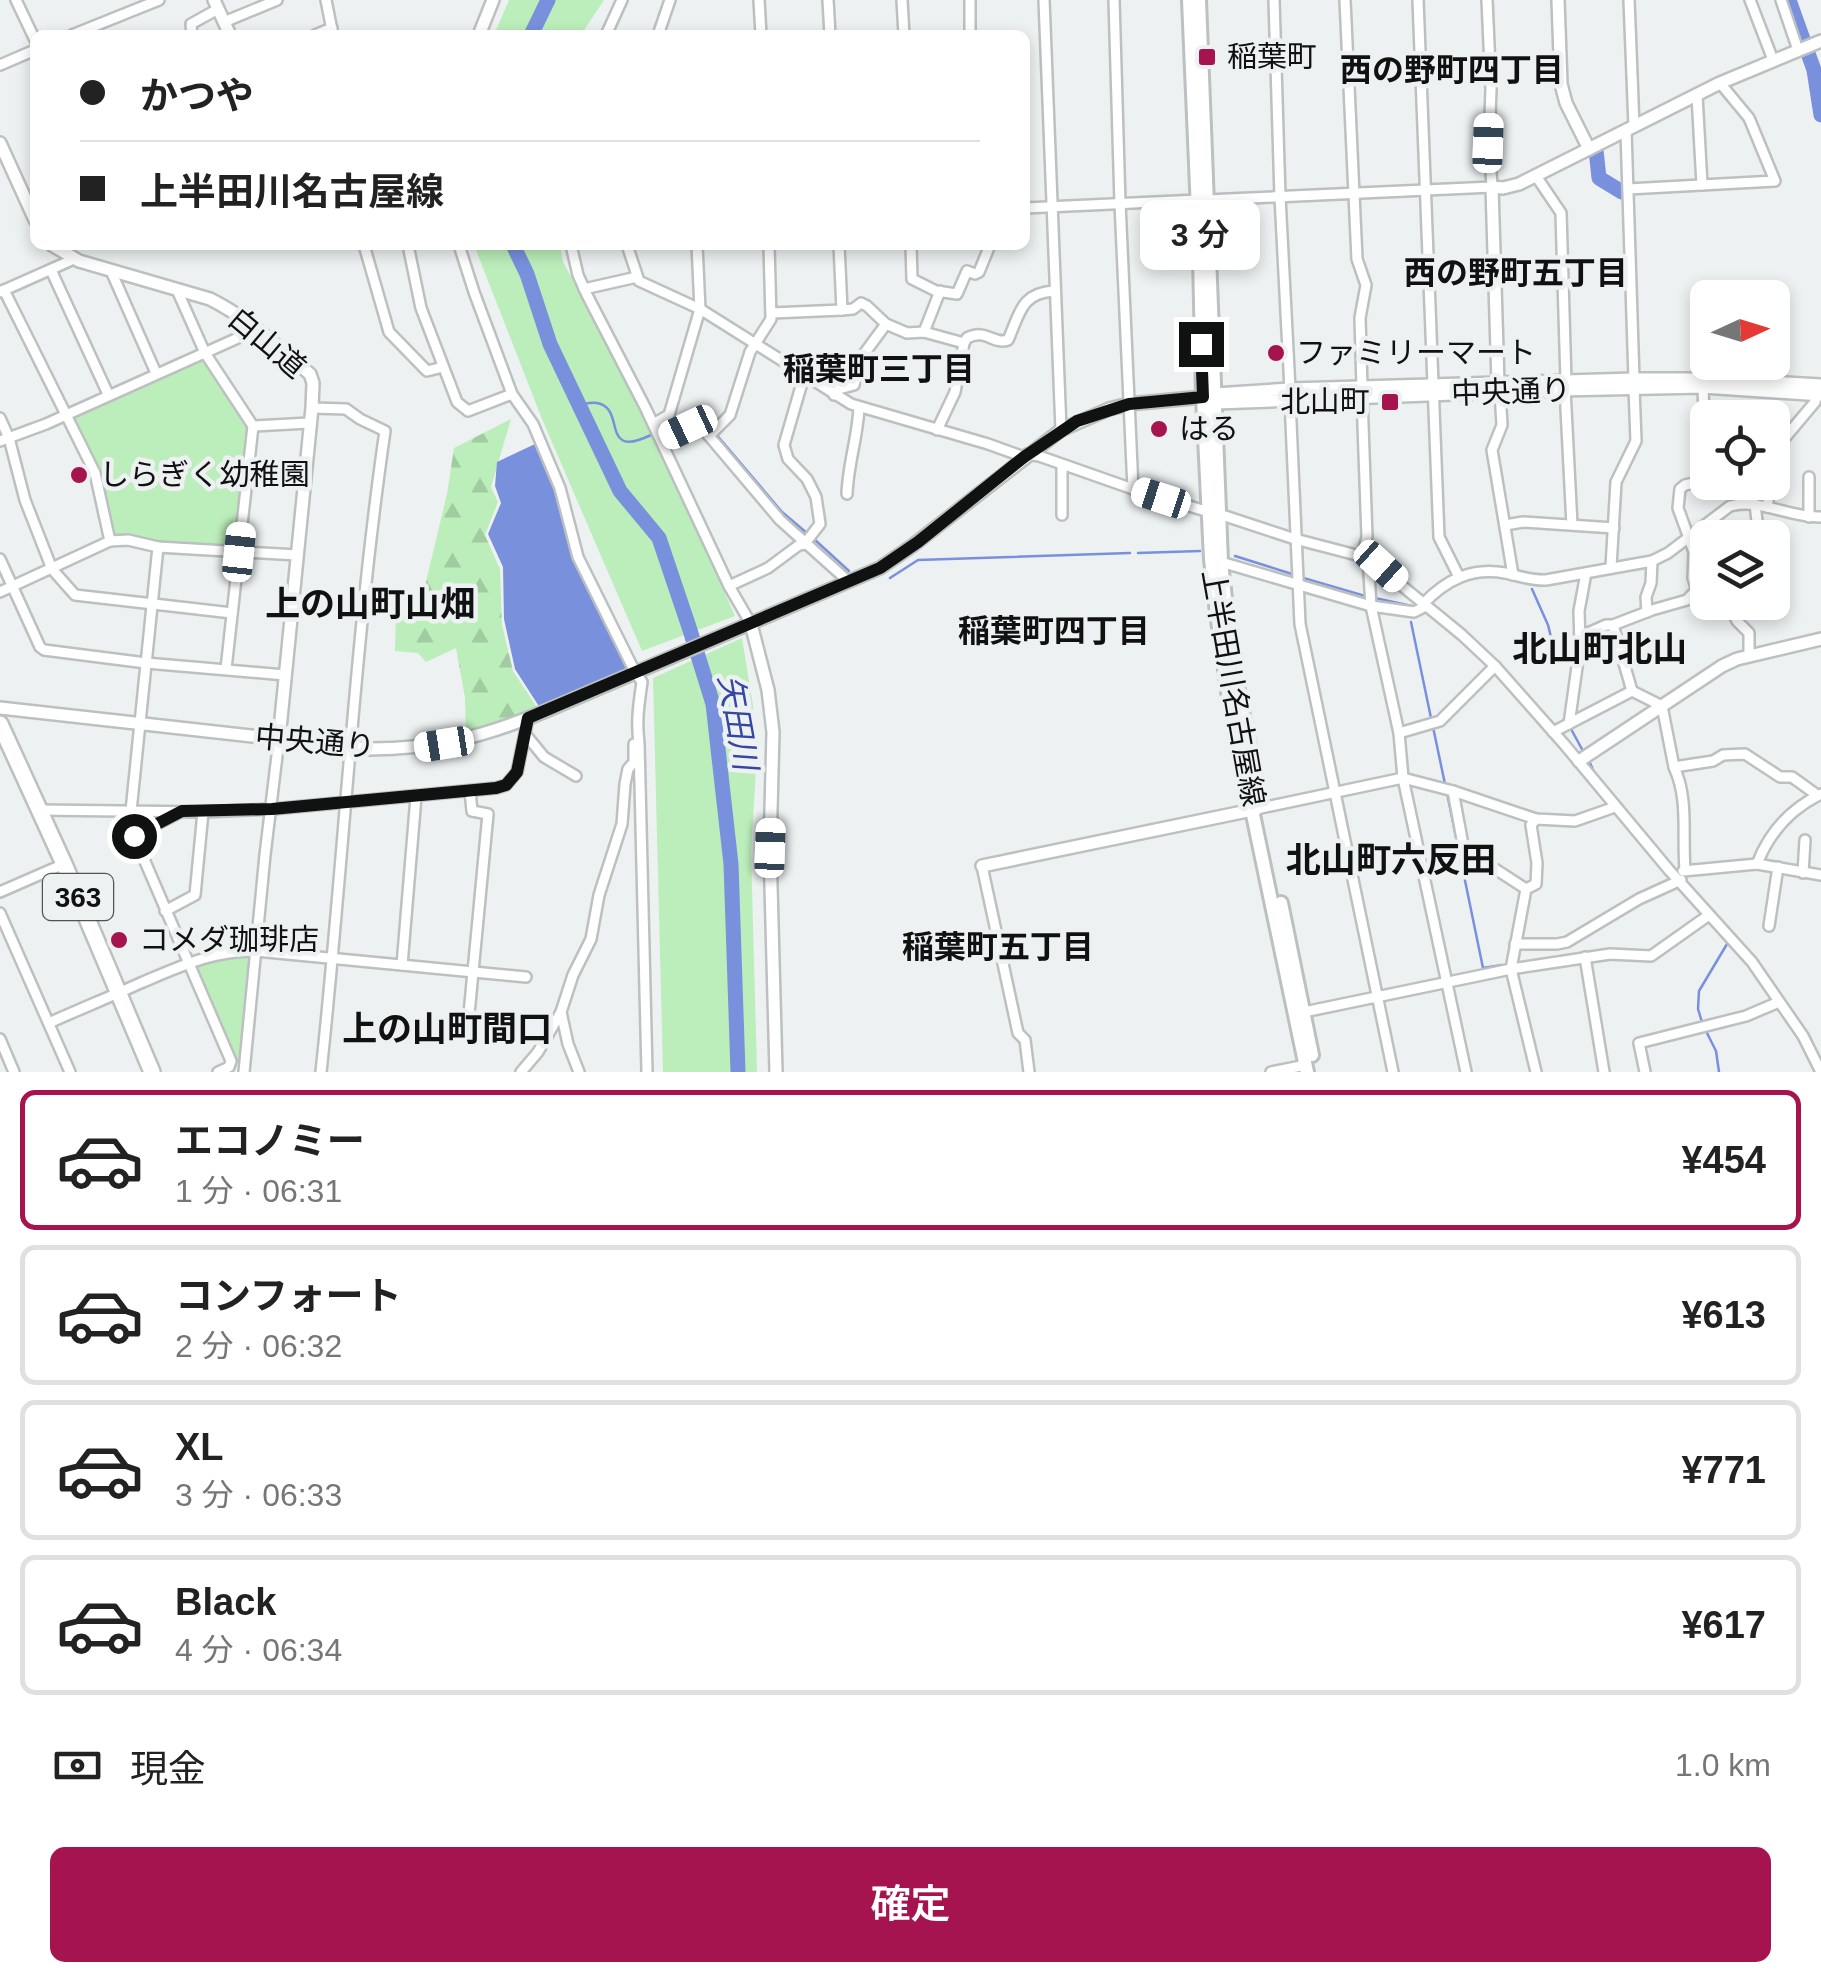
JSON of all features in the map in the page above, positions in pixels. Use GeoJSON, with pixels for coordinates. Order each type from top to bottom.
{"type":"FeatureCollection","features":[{"type":"Feature","properties":{"kind":"highway","name":"363"},"geometry":{"type":"LineString","coordinates":[[0,724],[152,1072]]}},
{"type":"Feature","properties":{"kind":"main road","name":"上半田川名古屋線"},"geometry":{"type":"LineString","coordinates":[[1189,0],[1212,398],[1211,559],[1230,705],[1304,1012],[1310,1070]]}},
{"type":"Feature","properties":{"kind":"main road","name":"上半田川名古屋線"},"geometry":{"type":"LineString","coordinates":[[1199,0],[1203,200]]}},
{"type":"Feature","properties":{"kind":"main road","name":"上半田川名古屋線"},"geometry":{"type":"LineString","coordinates":[[1214,513],[1257,809],[1310,1070]]}},
{"type":"Feature","properties":{"kind":"street"},"geometry":{"type":"LineString","coordinates":[[16,0],[30,30]]}},
{"type":"Feature","properties":{"kind":"street"},"geometry":{"type":"LineString","coordinates":[[84,30],[159,0]]}},
{"type":"Feature","properties":{"kind":"street"},"geometry":{"type":"LineString","coordinates":[[224,22],[277,0]]}},
{"type":"Feature","properties":{"kind":"street"},"geometry":{"type":"LineString","coordinates":[[326,0],[333,30]]}},
{"type":"Feature","properties":{"kind":"street"},"geometry":{"type":"LineString","coordinates":[[481,30],[493,0]]}},
{"type":"Feature","properties":{"kind":"street"},"geometry":{"type":"LineString","coordinates":[[608,30],[622,0]]}},
{"type":"Feature","properties":{"kind":"street"},"geometry":{"type":"LineString","coordinates":[[660,30],[670,0]]}},
{"type":"Feature","properties":{"kind":"street"},"geometry":{"type":"LineString","coordinates":[[760,0],[761,30]]}},
{"type":"Feature","properties":{"kind":"street"},"geometry":{"type":"LineString","coordinates":[[828,0],[830,30]]}},
{"type":"Feature","properties":{"kind":"street"},"geometry":{"type":"LineString","coordinates":[[902,0],[904,30]]}},
{"type":"Feature","properties":{"kind":"street"},"geometry":{"type":"LineString","coordinates":[[970,0],[970,30]]}},
{"type":"Feature","properties":{"kind":"street"},"geometry":{"type":"LineString","coordinates":[[1044,0],[1061,430]]}},
{"type":"Feature","properties":{"kind":"street"},"geometry":{"type":"LineString","coordinates":[[1114,0],[1133,489]]}},
{"type":"Feature","properties":{"kind":"street"},"geometry":{"type":"LineString","coordinates":[[1274,0],[1300,624],[1393,1072]]}},
{"type":"Feature","properties":{"kind":"street"},"geometry":{"type":"LineString","coordinates":[[1345,0],[1357,260],[1366,285],[1360,318],[1365,557],[1404,778],[1466,1072]]}},
{"type":"Feature","properties":{"kind":"street"},"geometry":{"type":"LineString","coordinates":[[1418,0],[1439,537],[1460,577]]}},
{"type":"Feature","properties":{"kind":"street"},"geometry":{"type":"LineString","coordinates":[[1487,0],[1491,89],[1488,143],[1502,425],[1492,450],[1513,575]]}},
{"type":"Feature","properties":{"kind":"street"},"geometry":{"type":"LineString","coordinates":[[1558,0],[1560,84],[1589,148]]}},
{"type":"Feature","properties":{"kind":"street"},"geometry":{"type":"LineString","coordinates":[[1612,567],[1616,482],[1636,440],[1628,189],[1629,0]]}},
{"type":"Feature","properties":{"kind":"street"},"geometry":{"type":"LineString","coordinates":[[1750,0],[1773,60]]}},
{"type":"Feature","properties":{"kind":"street"},"geometry":{"type":"LineString","coordinates":[[1781,0],[1798,49]]}},
{"type":"Feature","properties":{"kind":"street"},"geometry":{"type":"LineString","coordinates":[[192,30],[191,24],[216,4],[228,30]]}},
{"type":"Feature","properties":{"kind":"street"},"geometry":{"type":"LineString","coordinates":[[1030,208],[1503,188],[1520,184],[1720,83],[1818,41]]}},
{"type":"Feature","properties":{"kind":"street"},"geometry":{"type":"LineString","coordinates":[[0,65],[30,52]]}},
{"type":"Feature","properties":{"kind":"street"},"geometry":{"type":"LineString","coordinates":[[1628,189],[1775,181],[1749,118],[1720,83]]}},
{"type":"Feature","properties":{"kind":"street"},"geometry":{"type":"LineString","coordinates":[[1697,95],[1702,185]]}},
{"type":"Feature","properties":{"kind":"street"},"geometry":{"type":"LineString","coordinates":[[0,143],[30,209]]}},
{"type":"Feature","properties":{"kind":"street"},"geometry":{"type":"LineString","coordinates":[[1536,176],[1561,212],[1572,526]]}},
{"type":"Feature","properties":{"kind":"street","name":"白山道"},"geometry":{"type":"LineString","coordinates":[[60,250],[74,259],[225,306],[310,374],[312,408],[279,739]]}},
{"type":"Feature","properties":{"kind":"street"},"geometry":{"type":"LineString","coordinates":[[365,250],[389,332],[427,371],[444,367]]}},
{"type":"Feature","properties":{"kind":"street"},"geometry":{"type":"LineString","coordinates":[[409,250],[421,308],[457,402],[468,410],[512,394]]}},
{"type":"Feature","properties":{"kind":"street"},"geometry":{"type":"LineString","coordinates":[[461,250],[512,394],[533,424],[560,488],[578,557],[641,670],[637,727],[648,1072]]}},
{"type":"Feature","properties":{"kind":"street"},"geometry":{"type":"LineString","coordinates":[[573,250],[584,288],[661,439],[747,626],[768,690],[773,732],[770,848],[776,1072]]}},
{"type":"Feature","properties":{"kind":"street"},"geometry":{"type":"LineString","coordinates":[[629,250],[639,282],[700,309],[859,407],[1039,456],[1133,489],[1365,557],[1381,566],[1495,666],[1616,807],[1681,875],[1709,915],[1752,962],[1803,1036],[1821,1072]]}},
{"type":"Feature","properties":{"kind":"street"},"geometry":{"type":"LineString","coordinates":[[653,424],[669,415],[700,309],[696,250]]}},
{"type":"Feature","properties":{"kind":"street"},"geometry":{"type":"LineString","coordinates":[[713,433],[730,415],[754,344],[770,319],[769,250]]}},
{"type":"Feature","properties":{"kind":"street"},"geometry":{"type":"LineString","coordinates":[[839,250],[842,310]]}},
{"type":"Feature","properties":{"kind":"street"},"geometry":{"type":"LineString","coordinates":[[911,250],[912,279],[940,292],[957,294],[967,271],[979,272],[988,250]]}},
{"type":"Feature","properties":{"kind":"street"},"geometry":{"type":"LineString","coordinates":[[74,259],[2,291],[95,473],[110,541]]}},
{"type":"Feature","properties":{"kind":"street"},"geometry":{"type":"LineString","coordinates":[[51,270],[108,394]]}},
{"type":"Feature","properties":{"kind":"street"},"geometry":{"type":"LineString","coordinates":[[112,271],[156,373]]}},
{"type":"Feature","properties":{"kind":"street"},"geometry":{"type":"LineString","coordinates":[[584,288],[638,277]]}},
{"type":"Feature","properties":{"kind":"street"},"geometry":{"type":"LineString","coordinates":[[178,290],[205,353],[253,426],[226,669]]}},
{"type":"Feature","properties":{"kind":"street"},"geometry":{"type":"LineString","coordinates":[[936,430],[955,392],[968,338],[977,334],[1008,340],[1026,301],[1035,294],[1054,290]]}},
{"type":"Feature","properties":{"kind":"street"},"geometry":{"type":"LineString","coordinates":[[924,332],[940,292]]}},
{"type":"Feature","properties":{"kind":"street"},"geometry":{"type":"LineString","coordinates":[[772,312],[842,310],[861,303],[886,324],[907,333],[924,332],[964,344]]}},
{"type":"Feature","properties":{"kind":"street"},"geometry":{"type":"LineString","coordinates":[[834,395],[839,389],[854,385],[861,358],[886,324]]}},
{"type":"Feature","properties":{"kind":"street"},"geometry":{"type":"LineString","coordinates":[[4,440],[258,329]]}},
{"type":"Feature","properties":{"kind":"street"},"geometry":{"type":"LineString","coordinates":[[729,586],[758,574],[808,540],[820,524],[816,497],[807,479],[788,458],[784,445],[804,376]]}},
{"type":"Feature","properties":{"kind":"street","name":"中央通り"},"geometry":{"type":"LineString","coordinates":[[0,708],[351,747],[422,747],[464,740],[502,729],[880,568],[1061,430],[1109,409],[1212,398],[1722,378],[1820,392]]}},
{"type":"Feature","properties":{"kind":"street","name":"中央通り"},"geometry":{"type":"LineString","coordinates":[[1634,383],[1820,392]]}},
{"type":"Feature","properties":{"kind":"street"},"geometry":{"type":"LineString","coordinates":[[1690,540],[1678,508],[1680,490],[1685,485],[1706,480],[1703,387]]}},
{"type":"Feature","properties":{"kind":"street"},"geometry":{"type":"LineString","coordinates":[[1790,431],[1820,392]]}},
{"type":"Feature","properties":{"kind":"street"},"geometry":{"type":"LineString","coordinates":[[848,494],[859,407]]}},
{"type":"Feature","properties":{"kind":"street"},"geometry":{"type":"LineString","coordinates":[[312,408],[346,408],[385,432],[372,518],[320,1072]]}},
{"type":"Feature","properties":{"kind":"street"},"geometry":{"type":"LineString","coordinates":[[0,418],[4,440],[52,569],[75,595],[232,613]]}},
{"type":"Feature","properties":{"kind":"street"},"geometry":{"type":"LineString","coordinates":[[253,426],[309,423]]}},
{"type":"Feature","properties":{"kind":"street"},"geometry":{"type":"LineString","coordinates":[[661,439],[694,426],[713,433],[780,520],[808,540],[848,581]]}},
{"type":"Feature","properties":{"kind":"street"},"geometry":{"type":"LineString","coordinates":[[1062,465],[1062,514]]}},
{"type":"Feature","properties":{"kind":"street"},"geometry":{"type":"LineString","coordinates":[[1808,477],[1809,517]]}},
{"type":"Feature","properties":{"kind":"street"},"geometry":{"type":"LineString","coordinates":[[1766,507],[1768,500]]}},
{"type":"Feature","properties":{"kind":"street"},"geometry":{"type":"LineString","coordinates":[[1221,562],[1371,606],[1414,612],[1444,584],[1460,577],[1484,572],[1535,581],[1652,561],[1730,506],[1741,503],[1821,517]]}},
{"type":"Feature","properties":{"kind":"street"},"geometry":{"type":"LineString","coordinates":[[1755,504],[1757,520]]}},
{"type":"Feature","properties":{"kind":"street"},"geometry":{"type":"LineString","coordinates":[[1504,525],[1522,522],[1614,528]]}},
{"type":"Feature","properties":{"kind":"street"},"geometry":{"type":"LineString","coordinates":[[0,592],[110,541],[297,555]]}},
{"type":"Feature","properties":{"kind":"street"},"geometry":{"type":"LineString","coordinates":[[131,810],[158,547]]}},
{"type":"Feature","properties":{"kind":"street"},"geometry":{"type":"LineString","coordinates":[[0,559],[44,650],[285,675]]}},
{"type":"Feature","properties":{"kind":"street"},"geometry":{"type":"LineString","coordinates":[[1647,612],[1652,561]]}},
{"type":"Feature","properties":{"kind":"street"},"geometry":{"type":"LineString","coordinates":[[1569,724],[1586,573]]}},
{"type":"Feature","properties":{"kind":"street"},"geometry":{"type":"LineString","coordinates":[[1581,636],[1690,598]]}},
{"type":"Feature","properties":{"kind":"street"},"geometry":{"type":"LineString","coordinates":[[1737,620],[1748,633],[1748,656]]}},
{"type":"Feature","properties":{"kind":"street"},"geometry":{"type":"LineString","coordinates":[[1613,625],[1632,691],[1662,706]]}},
{"type":"Feature","properties":{"kind":"street"},"geometry":{"type":"LineString","coordinates":[[1579,761],[1722,666],[1748,656],[1821,640]]}},
{"type":"Feature","properties":{"kind":"street"},"geometry":{"type":"LineString","coordinates":[[1399,733],[1440,720],[1495,666]]}},
{"type":"Feature","properties":{"kind":"street"},"geometry":{"type":"LineString","coordinates":[[1553,732],[1632,691]]}},
{"type":"Feature","properties":{"kind":"street"},"geometry":{"type":"LineString","coordinates":[[1662,706],[1684,803],[1681,875]]}},
{"type":"Feature","properties":{"kind":"street"},"geometry":{"type":"LineString","coordinates":[[39,810],[272,809],[496,788],[506,785],[520,761],[528,718]]}},
{"type":"Feature","properties":{"kind":"street"},"geometry":{"type":"LineString","coordinates":[[520,1072],[538,1052],[562,1012],[572,976],[592,939],[599,895],[622,824],[625,784],[634,762],[637,727]]}},
{"type":"Feature","properties":{"kind":"street"},"geometry":{"type":"LineString","coordinates":[[526,735],[544,757],[576,776]]}},
{"type":"Feature","properties":{"kind":"street"},"geometry":{"type":"LineString","coordinates":[[244,1072],[279,739]]}},
{"type":"Feature","properties":{"kind":"street"},"geometry":{"type":"LineString","coordinates":[[1674,767],[1745,754],[1780,777],[1792,777],[1819,795],[1779,824],[1757,864]]}},
{"type":"Feature","properties":{"kind":"street"},"geometry":{"type":"LineString","coordinates":[[1029,1072],[1025,1040],[1018,1033],[982,866],[1404,778],[1536,819],[1575,820],[1616,807]]}},
{"type":"Feature","properties":{"kind":"street"},"geometry":{"type":"LineString","coordinates":[[467,1035],[488,814],[472,811],[470,791]]}},
{"type":"Feature","properties":{"kind":"street"},"geometry":{"type":"LineString","coordinates":[[1453,791],[1467,866],[1486,862],[1526,888]]}},
{"type":"Feature","properties":{"kind":"street"},"geometry":{"type":"LineString","coordinates":[[402,965],[416,796]]}},
{"type":"Feature","properties":{"kind":"street"},"geometry":{"type":"LineString","coordinates":[[182,811],[134,836],[231,1061],[229,1067],[218,1072]]}},
{"type":"Feature","properties":{"kind":"street"},"geometry":{"type":"LineString","coordinates":[[165,911],[195,895],[204,812]]}},
{"type":"Feature","properties":{"kind":"street"},"geometry":{"type":"LineString","coordinates":[[1526,888],[1536,884],[1531,824],[1536,819]]}},
{"type":"Feature","properties":{"kind":"street"},"geometry":{"type":"LineString","coordinates":[[1803,873],[1804,840]]}},
{"type":"Feature","properties":{"kind":"street"},"geometry":{"type":"LineString","coordinates":[[0,892],[64,864]]}},
{"type":"Feature","properties":{"kind":"street"},"geometry":{"type":"LineString","coordinates":[[1515,944],[1567,942],[1681,875],[1757,864],[1821,875]]}},
{"type":"Feature","properties":{"kind":"street"},"geometry":{"type":"LineString","coordinates":[[1769,926],[1778,866]]}},
{"type":"Feature","properties":{"kind":"street"},"geometry":{"type":"LineString","coordinates":[[1526,888],[1511,969],[1536,1072]]}},
{"type":"Feature","properties":{"kind":"street"},"geometry":{"type":"LineString","coordinates":[[0,912],[70,1072]]}},
{"type":"Feature","properties":{"kind":"street"},"geometry":{"type":"LineString","coordinates":[[1304,1012],[1585,957],[1651,956],[1709,915]]}},
{"type":"Feature","properties":{"kind":"street"},"geometry":{"type":"LineString","coordinates":[[49,1023],[188,963],[216,954],[256,950],[526,977]]}},
{"type":"Feature","properties":{"kind":"street"},"geometry":{"type":"LineString","coordinates":[[1585,957],[1604,1072]]}},
{"type":"Feature","properties":{"kind":"street"},"geometry":{"type":"LineString","coordinates":[[1645,1072],[1639,1043],[1746,1016],[1779,1002]]}},
{"type":"Feature","properties":{"kind":"street"},"geometry":{"type":"LineString","coordinates":[[562,1012],[578,1072]]}},
{"type":"Feature","properties":{"kind":"street"},"geometry":{"type":"LineString","coordinates":[[0,1040],[14,1072]]}},
{"type":"Feature","properties":{"kind":"street"},"geometry":{"type":"LineString","coordinates":[[1271,1072],[1310,1070]]}},
{"type":"Feature","properties":{"kind":"green space"},"geometry":{"type":"Polygon","coordinates":[[[509,0],[604,0],[584,30],[496,30],[509,0]]]}},
{"type":"Feature","properties":{"kind":"green space"},"geometry":{"type":"Polygon","coordinates":[[[476,250],[561,250],[563,262],[647,416],[735,616],[642,651],[542,419],[476,250]]]}},
{"type":"Feature","properties":{"kind":"green space"},"geometry":{"type":"Polygon","coordinates":[[[205,353],[253,426],[239,551],[110,541],[95,473],[67,413],[205,353]]]}},
{"type":"Feature","properties":{"kind":"green space"},"geometry":{"type":"Polygon","coordinates":[[[511,419],[491,487],[498,502],[485,535],[500,569],[502,625],[513,671],[538,709],[466,735],[465,698],[456,648],[426,662],[418,653],[395,651],[396,611],[419,611],[454,448],[511,419]]]}},
{"type":"Feature","properties":{"kind":"green space"},"geometry":{"type":"Polygon","coordinates":[[[742,638],[758,736],[751,851],[757,1072],[663,1072],[653,678],[742,638]]]}},
{"type":"Feature","properties":{"kind":"green space"},"geometry":{"type":"Polygon","coordinates":[[[253,953],[240,1067],[197,967],[217,957],[253,953]]]}},
{"type":"Feature","properties":{"kind":"water"},"geometry":{"type":"Polygon","coordinates":[[[535,444],[555,491],[570,552],[628,669],[540,708],[515,669],[504,619],[503,567],[488,534],[501,503],[495,486],[497,462],[535,444]]]}},
{"type":"Feature","properties":{"kind":"waterway","name":"矢田川"},"geometry":{"type":"LineString","coordinates":[[533,30],[548,0]]}},
{"type":"Feature","properties":{"kind":"waterway"},"geometry":{"type":"LineString","coordinates":[[1789,0],[1814,70],[1821,115]]}},
{"type":"Feature","properties":{"kind":"waterway"},"geometry":{"type":"LineString","coordinates":[[1596,150],[1599,178],[1622,192]]}},
{"type":"Feature","properties":{"kind":"waterway","name":"矢田川"},"geometry":{"type":"LineString","coordinates":[[515,250],[550,344],[620,491],[659,538],[713,704],[731,864],[738,1072]]}},
{"type":"Feature","properties":{"kind":"waterway"},"geometry":{"type":"LineString","coordinates":[[579,405],[595,403],[606,407],[619,437],[625,441],[651,435]]}},
{"type":"Feature","properties":{"kind":"waterway"},"geometry":{"type":"LineString","coordinates":[[671,426],[692,418],[710,427]]}},
{"type":"Feature","properties":{"kind":"waterway"},"geometry":{"type":"LineString","coordinates":[[715,433],[782,512],[808,534]]}},
{"type":"Feature","properties":{"kind":"waterway"},"geometry":{"type":"LineString","coordinates":[[814,539],[849,571]]}},
{"type":"Feature","properties":{"kind":"waterway"},"geometry":{"type":"LineString","coordinates":[[1138,553],[1200,551]]}},
{"type":"Feature","properties":{"kind":"waterway"},"geometry":{"type":"LineString","coordinates":[[890,578],[918,560],[1130,553]]}},
{"type":"Feature","properties":{"kind":"waterway"},"geometry":{"type":"LineString","coordinates":[[1235,556],[1292,574]]}},
{"type":"Feature","properties":{"kind":"waterway"},"geometry":{"type":"LineString","coordinates":[[1300,577],[1365,596]]}},
{"type":"Feature","properties":{"kind":"waterway"},"geometry":{"type":"LineString","coordinates":[[1532,589],[1551,637],[1575,644]]}},
{"type":"Feature","properties":{"kind":"waterway"},"geometry":{"type":"LineString","coordinates":[[1375,598],[1412,606]]}},
{"type":"Feature","properties":{"kind":"waterway"},"geometry":{"type":"LineString","coordinates":[[1411,622],[1431,718]]}},
{"type":"Feature","properties":{"kind":"waterway"},"geometry":{"type":"LineString","coordinates":[[1433,727],[1445,784]]}},
{"type":"Feature","properties":{"kind":"waterway"},"geometry":{"type":"LineString","coordinates":[[1571,729],[1583,751]]}},
{"type":"Feature","properties":{"kind":"waterway"},"geometry":{"type":"LineString","coordinates":[[1590,763],[1594,772]]}},
{"type":"Feature","properties":{"kind":"waterway"},"geometry":{"type":"LineString","coordinates":[[1447,793],[1483,968],[1502,965]]}},
{"type":"Feature","properties":{"kind":"waterway"},"geometry":{"type":"LineString","coordinates":[[1702,1022],[1699,991],[1727,944]]}},
{"type":"Feature","properties":{"kind":"waterway"},"geometry":{"type":"LineString","coordinates":[[1706,1031],[1716,1051],[1719,1072]]}},
{"type":"Feature","properties":{"kind":"place","name":"稲葉町"},"geometry":{"type":"Point","coordinates":[1207,57]}},
{"type":"Feature","properties":{"kind":"place","name":"ファミリーマート"},"geometry":{"type":"Point","coordinates":[1276,353]}},
{"type":"Feature","properties":{"kind":"place","name":"北山町"},"geometry":{"type":"Point","coordinates":[1390,402]}},
{"type":"Feature","properties":{"kind":"place","name":"はる"},"geometry":{"type":"Point","coordinates":[1159,429]}},
{"type":"Feature","properties":{"kind":"place","name":"しらぎく幼稚園"},"geometry":{"type":"Point","coordinates":[79,475]}},
{"type":"Feature","properties":{"kind":"place","name":"コメダ珈琲店"},"geometry":{"type":"Point","coordinates":[119,940]}},
{"type":"Feature","properties":{"kind":"district","name":"西の野町四丁目"},"geometry":{"type":"Point","coordinates":[1452,70]}},
{"type":"Feature","properties":{"kind":"district","name":"西の野町五丁目"},"geometry":{"type":"Point","coordinates":[1516,273]}},
{"type":"Feature","properties":{"kind":"district","name":"稲葉町三丁目"},"geometry":{"type":"Point","coordinates":[879,369]}},
{"type":"Feature","properties":{"kind":"district","name":"上の山町山畑"},"geometry":{"type":"Point","coordinates":[370,604]}},
{"type":"Feature","properties":{"kind":"district","name":"稲葉町四丁目"},"geometry":{"type":"Point","coordinates":[1054,631]}},
{"type":"Feature","properties":{"kind":"district","name":"北山町北山"},"geometry":{"type":"Point","coordinates":[1600,649]}},
{"type":"Feature","properties":{"kind":"district","name":"北山町六反田"},"geometry":{"type":"Point","coordinates":[1391,860]}},
{"type":"Feature","properties":{"kind":"district","name":"稲葉町五丁目"},"geometry":{"type":"Point","coordinates":[998,947]}},
{"type":"Feature","properties":{"kind":"district","name":"上の山町間口"},"geometry":{"type":"Point","coordinates":[447,1029]}},
{"type":"Feature","properties":{"kind":"route"},"geometry":{"type":"LineString","coordinates":[[134,836],[182,811],[346,804],[506,785],[517,772],[528,718],[880,568],[1077,421],[1129,404],[1203,397],[1201,344]]}}]}
